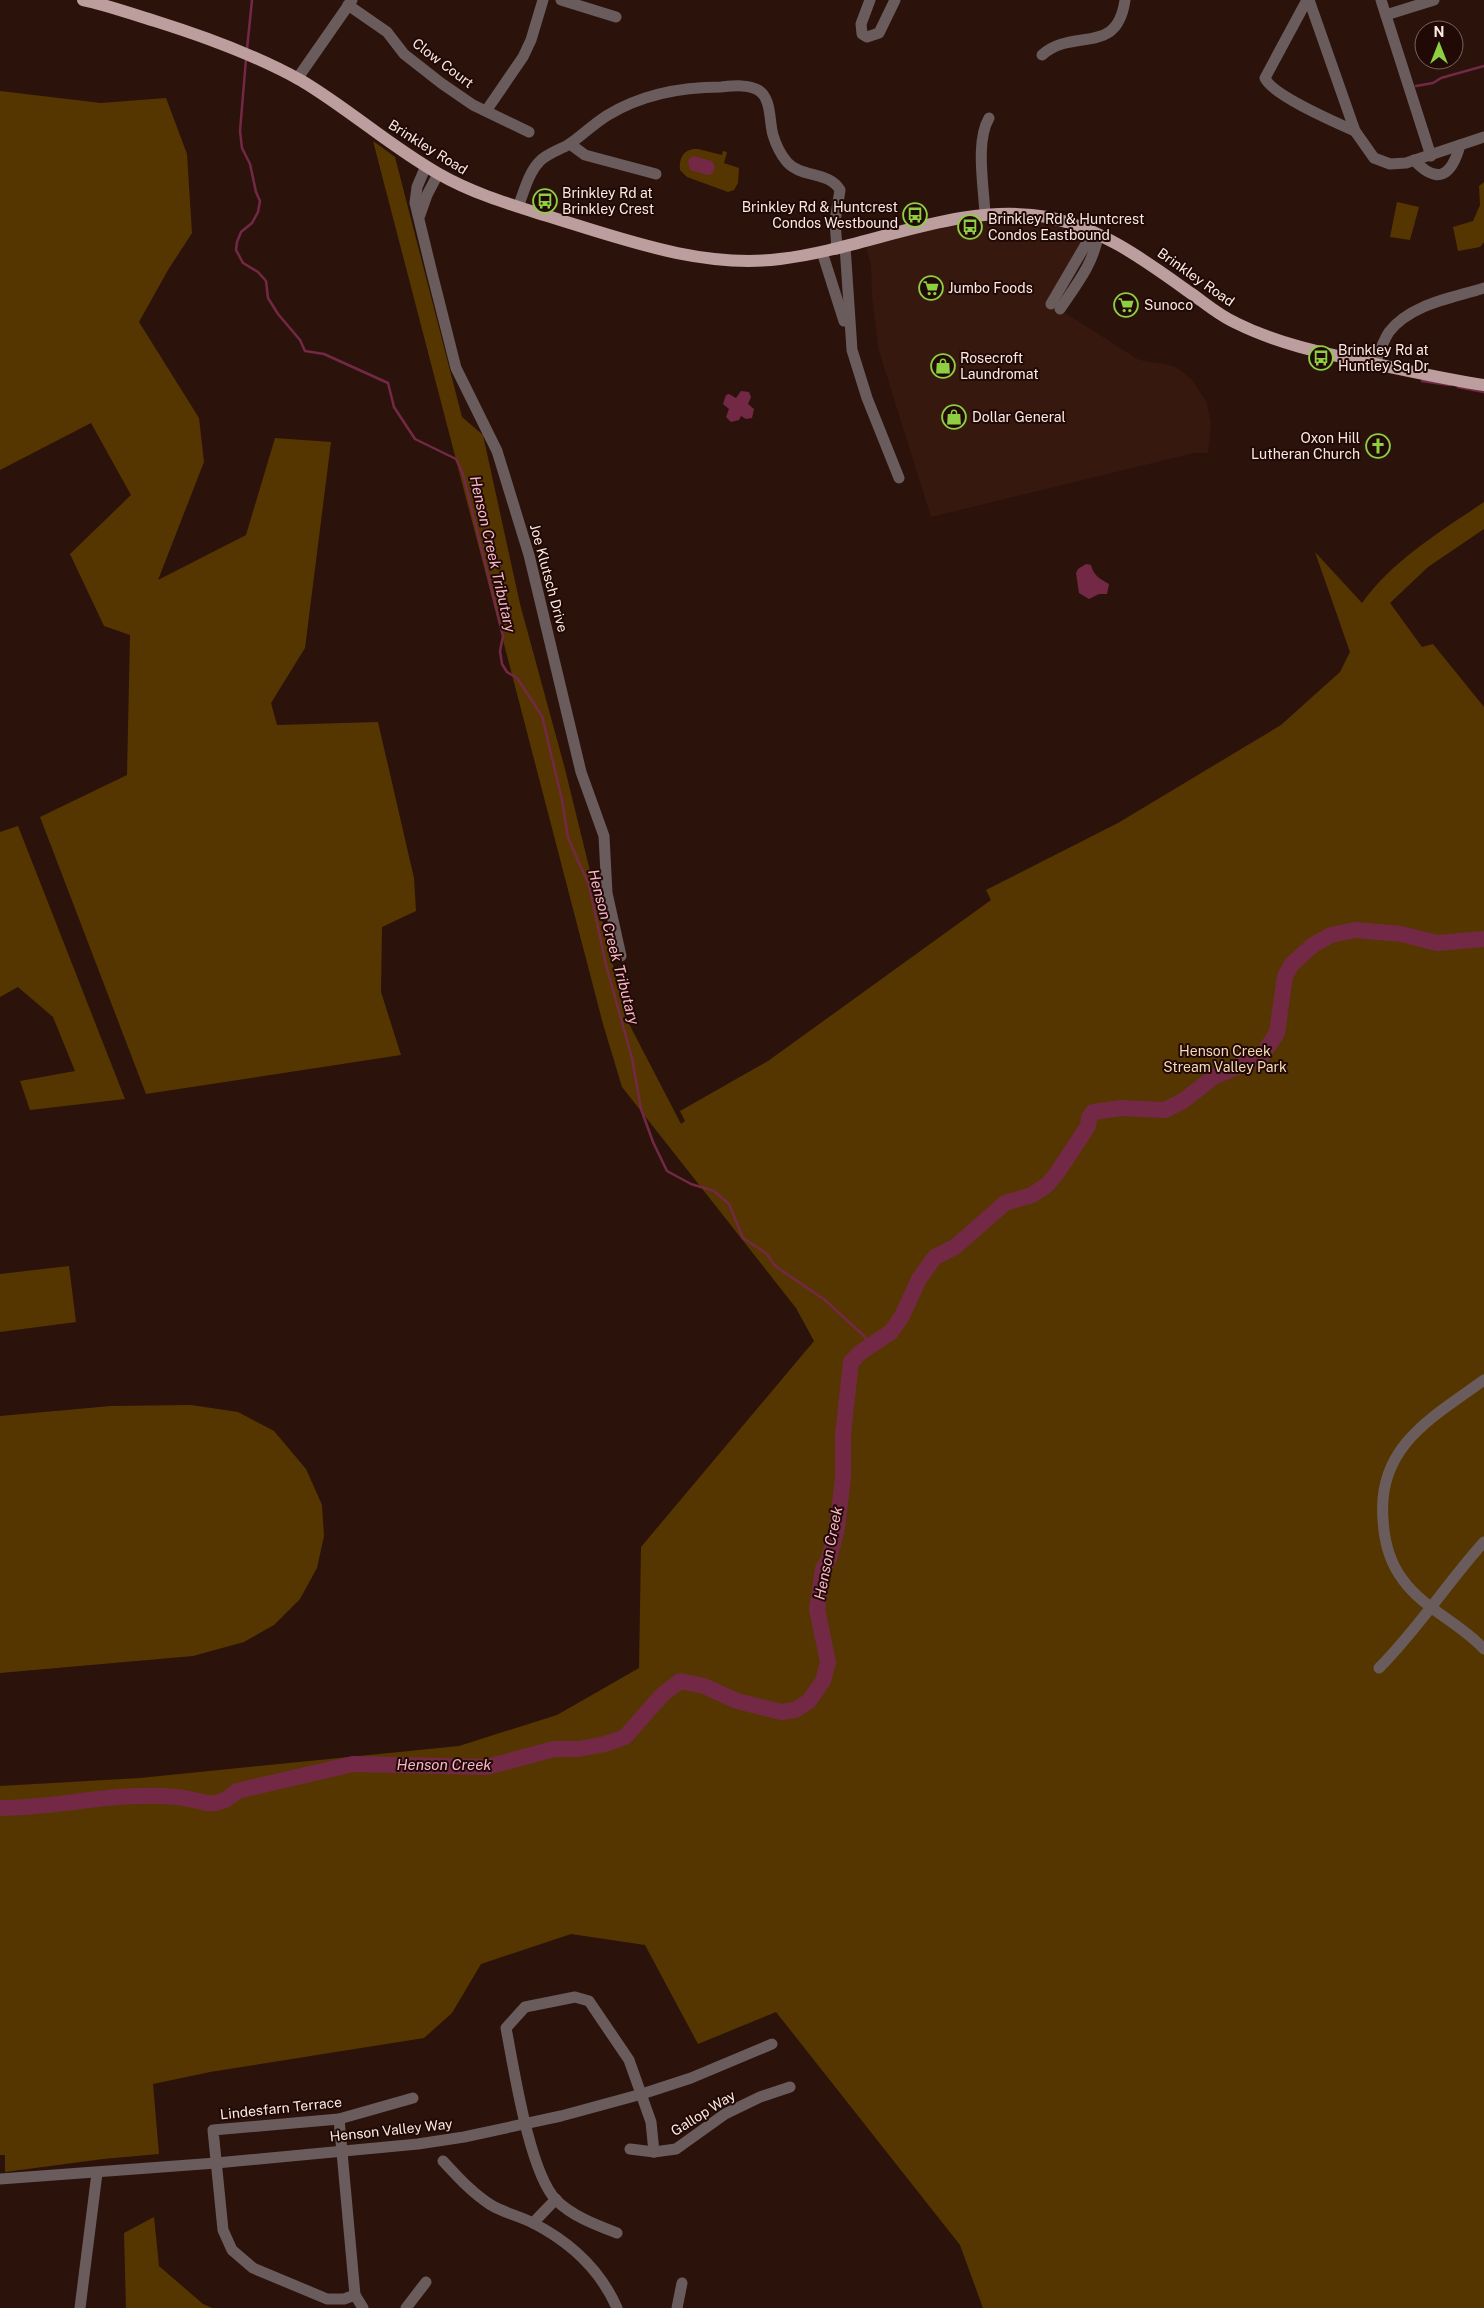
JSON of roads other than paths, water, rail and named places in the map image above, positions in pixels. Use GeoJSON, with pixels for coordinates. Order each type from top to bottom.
{"type":"FeatureCollection","features":[{"type":"Feature","properties":{"kind":"main road","name":"Brinkley Road"},"geometry":{"type":"LineString","coordinates":[[83,0],[194,33],[254,57],[340,104],[426,166],[463,186],[518,207],[650,246],[713,259],[773,260],[841,248],[946,222],[985,215],[1003,214],[1046,217],[1077,225],[1098,234],[1135,254],[1235,323],[1286,343],[1375,364],[1484,385]]}},
{"type":"Feature","properties":{"kind":"street"},"geometry":{"type":"LineString","coordinates":[[486,111],[523,57],[531,40],[543,0]]}},
{"type":"Feature","properties":{"kind":"street"},"geometry":{"type":"LineString","coordinates":[[561,0],[616,17]]}},
{"type":"Feature","properties":{"kind":"street"},"geometry":{"type":"LineString","coordinates":[[870,0],[861,24],[862,34],[867,37],[880,33],[895,0]]}},
{"type":"Feature","properties":{"kind":"street"},"geometry":{"type":"LineString","coordinates":[[1042,55],[1058,44],[1100,38],[1109,34],[1119,22],[1125,0]]}},
{"type":"Feature","properties":{"kind":"street"},"geometry":{"type":"LineString","coordinates":[[1308,0],[1265,78],[1267,84],[1325,118],[1355,131]]}},
{"type":"Feature","properties":{"kind":"street"},"geometry":{"type":"LineString","coordinates":[[1308,0],[1355,131],[1369,153],[1379,161],[1397,164],[1431,156],[1484,137]]}},
{"type":"Feature","properties":{"kind":"street"},"geometry":{"type":"LineString","coordinates":[[1381,0],[1431,156]]}},
{"type":"Feature","properties":{"kind":"street"},"geometry":{"type":"LineString","coordinates":[[1386,15],[1434,0]]}},
{"type":"Feature","properties":{"kind":"street"},"geometry":{"type":"LineString","coordinates":[[297,79],[350,3]]}},
{"type":"Feature","properties":{"kind":"street","name":"Clow Court"},"geometry":{"type":"LineString","coordinates":[[350,3],[387,32],[401,52],[454,92],[486,111],[529,132]]}},
{"type":"Feature","properties":{"kind":"street"},"geometry":{"type":"LineString","coordinates":[[518,207],[533,170],[540,160],[570,144],[608,115],[651,97],[671,91],[717,87],[756,89],[763,94],[768,105],[774,138],[788,162],[798,169],[829,179],[836,183],[840,190],[835,222],[841,248],[850,336]]}},
{"type":"Feature","properties":{"kind":"street"},"geometry":{"type":"LineString","coordinates":[[985,215],[982,150],[984,128],[989,118]]}},
{"type":"Feature","properties":{"kind":"street"},"geometry":{"type":"LineString","coordinates":[[570,144],[585,155],[656,174]]}},
{"type":"Feature","properties":{"kind":"street"},"geometry":{"type":"LineString","coordinates":[[1414,160],[1428,174],[1445,174],[1453,165],[1460,145]]}},
{"type":"Feature","properties":{"kind":"street","name":"Joe Klutsch Drive"},"geometry":{"type":"LineString","coordinates":[[426,166],[415,198],[432,273],[456,368],[497,451],[529,554],[581,772],[604,836],[607,893],[621,956]]}},
{"type":"Feature","properties":{"kind":"street"},"geometry":{"type":"LineString","coordinates":[[420,215],[427,195],[438,174]]}},
{"type":"Feature","properties":{"kind":"street"},"geometry":{"type":"LineString","coordinates":[[1055,307],[1090,263],[1096,251],[1098,234]]}},
{"type":"Feature","properties":{"kind":"street"},"geometry":{"type":"LineString","coordinates":[[822,252],[850,336],[867,398],[899,478]]}},
{"type":"Feature","properties":{"kind":"street"},"geometry":{"type":"LineString","coordinates":[[1375,364],[1390,331],[1409,315],[1431,305],[1484,288]]}},
{"type":"Feature","properties":{"kind":"street"},"geometry":{"type":"LineString","coordinates":[[1484,1380],[1416,1430],[1399,1450],[1385,1481],[1382,1504],[1384,1531],[1390,1556],[1403,1580],[1431,1607],[1472,1636],[1484,1650]]}},
{"type":"Feature","properties":{"kind":"street"},"geometry":{"type":"LineString","coordinates":[[1379,1668],[1416,1629],[1431,1607],[1484,1542]]}},
{"type":"Feature","properties":{"kind":"street"},"geometry":{"type":"LineString","coordinates":[[616,2233],[574,2214],[556,2199],[539,2170],[526,2124],[506,2028],[525,2007],[575,1997],[589,2001],[629,2060],[651,2122],[654,2152]]}},
{"type":"Feature","properties":{"kind":"street","name":"Henson Valley Way"},"geometry":{"type":"LineString","coordinates":[[0,2179],[97,2173],[418,2144],[526,2124],[642,2094],[691,2078],[772,2044]]}},
{"type":"Feature","properties":{"kind":"street","name":"Gallop Way"},"geometry":{"type":"LineString","coordinates":[[630,2149],[654,2152],[676,2149],[725,2114],[790,2087]]}},
{"type":"Feature","properties":{"kind":"street","name":"Lindesfarn Terrace"},"geometry":{"type":"LineString","coordinates":[[216,2163],[213,2130],[338,2119],[413,2098]]}},
{"type":"Feature","properties":{"kind":"street"},"geometry":{"type":"LineString","coordinates":[[338,2119],[355,2296],[363,2308]]}},
{"type":"Feature","properties":{"kind":"street"},"geometry":{"type":"LineString","coordinates":[[443,2161],[481,2198],[493,2206],[532,2222],[573,2248],[600,2276],[617,2308]]}},
{"type":"Feature","properties":{"kind":"street"},"geometry":{"type":"LineString","coordinates":[[216,2163],[224,2230],[232,2250],[239,2257],[252,2268],[327,2299],[344,2299],[355,2296]]}},
{"type":"Feature","properties":{"kind":"street"},"geometry":{"type":"LineString","coordinates":[[80,2308],[97,2173]]}},
{"type":"Feature","properties":{"kind":"street"},"geometry":{"type":"LineString","coordinates":[[532,2222],[556,2199]]}},
{"type":"Feature","properties":{"kind":"street"},"geometry":{"type":"LineString","coordinates":[[406,2308],[426,2282]]}},
{"type":"Feature","properties":{"kind":"street"},"geometry":{"type":"LineString","coordinates":[[677,2308],[682,2283]]}},
{"type":"Feature","properties":{"kind":"waterway","name":"Henson Creek Tributary"},"geometry":{"type":"LineString","coordinates":[[247,49],[252,0]]}},
{"type":"Feature","properties":{"kind":"waterway","name":"Henson Creek Tributary"},"geometry":{"type":"LineString","coordinates":[[246,59],[240,131],[242,148],[250,164],[256,192],[260,201],[258,212],[252,223],[241,232],[236,250],[243,263],[258,272],[266,281],[268,298],[278,314],[300,340],[305,351],[324,354],[388,383],[394,407],[415,439],[456,459],[463,474],[503,636],[500,651],[502,664],[507,672],[517,678],[542,716],[562,800],[568,838],[589,885],[606,965],[632,1058],[641,1109],[653,1142],[667,1171],[691,1184],[714,1191],[729,1204],[743,1238],[766,1253],[775,1266],[825,1300],[864,1336],[870,1346]]}},
{"type":"Feature","properties":{"kind":"waterway"},"geometry":{"type":"LineString","coordinates":[[1416,86],[1433,83],[1441,78],[1484,66]]}},
{"type":"Feature","properties":{"kind":"waterway"},"geometry":{"type":"LineString","coordinates":[[1422,381],[1450,385]]}},
{"type":"Feature","properties":{"kind":"waterway"},"geometry":{"type":"LineString","coordinates":[[1458,387],[1484,392]]}},
{"type":"Feature","properties":{"kind":"waterway","name":"Henson Creek"},"geometry":{"type":"LineString","coordinates":[[0,1808],[132,1796],[176,1797],[214,1803],[229,1798],[237,1791],[353,1764],[487,1767],[554,1749],[578,1749],[605,1744],[625,1737],[662,1695],[680,1681],[704,1686],[737,1701],[781,1712],[795,1710],[809,1701],[823,1681],[828,1662],[817,1609],[823,1569],[829,1559],[837,1528],[843,1479],[843,1434],[851,1362],[861,1352],[891,1332],[902,1316],[919,1279],[935,1257],[955,1247],[1005,1203],[1032,1195],[1047,1185],[1088,1126],[1089,1118],[1093,1112],[1121,1108],[1165,1110],[1183,1101],[1215,1076],[1261,1057],[1277,1033],[1285,976],[1292,964],[1313,945],[1331,935],[1355,930],[1401,934],[1437,943],[1484,939]]}},
{"type":"Feature","properties":{"kind":"place","name":"Brinkley Rd at Brinkley Crest"},"geometry":{"type":"Point","coordinates":[545,201]}},
{"type":"Feature","properties":{"kind":"place","name":"Brinkley Rd & Huntcrest Condos Westbound"},"geometry":{"type":"Point","coordinates":[915,215]}},
{"type":"Feature","properties":{"kind":"place","name":"Brinkley Rd & Huntcrest Condos Eastbound"},"geometry":{"type":"Point","coordinates":[970,227]}},
{"type":"Feature","properties":{"kind":"place","name":"Jumbo Foods"},"geometry":{"type":"Point","coordinates":[931,288]}},
{"type":"Feature","properties":{"kind":"place","name":"Sunoco"},"geometry":{"type":"Point","coordinates":[1126,305]}},
{"type":"Feature","properties":{"kind":"place","name":"Brinkley Rd at Huntley Sq Dr"},"geometry":{"type":"Point","coordinates":[1321,358]}},
{"type":"Feature","properties":{"kind":"place","name":"Rosecroft Laundromat"},"geometry":{"type":"Point","coordinates":[943,366]}},
{"type":"Feature","properties":{"kind":"place","name":"Dollar General"},"geometry":{"type":"Point","coordinates":[954,417]}},
{"type":"Feature","properties":{"kind":"place","name":"Oxon Hill Lutheran Church"},"geometry":{"type":"Point","coordinates":[1378,446]}},
{"type":"Feature","properties":{"kind":"park label","name":"Henson Creek Stream Valley Park"},"geometry":{"type":"Point","coordinates":[1225,1060]}}]}
